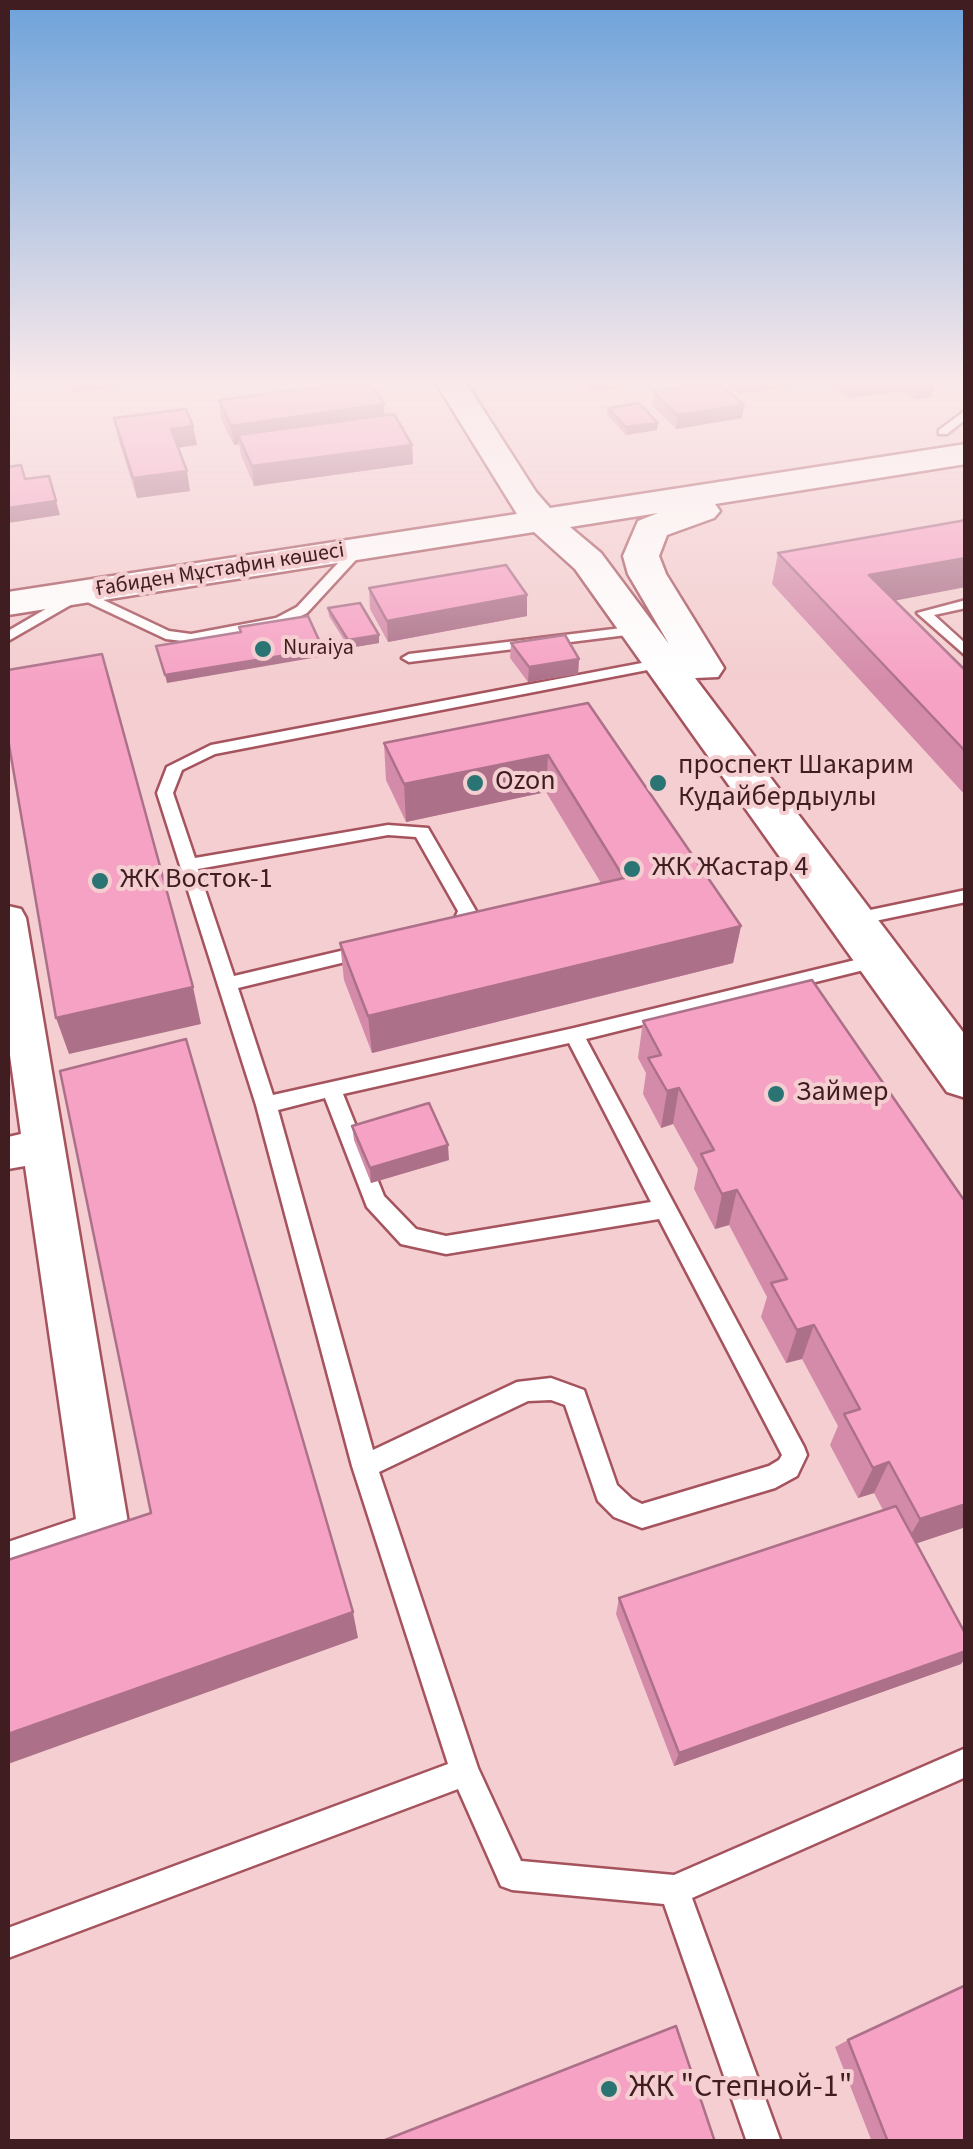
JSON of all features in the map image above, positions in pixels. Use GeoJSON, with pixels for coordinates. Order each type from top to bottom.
{"type":"FeatureCollection","features":[{"type":"Feature","properties":{"kind":"main road"},"geometry":{"type":"LineString","coordinates":[[529,483],[966,1077]]}},
{"type":"Feature","properties":{"kind":"main road"},"geometry":{"type":"LineString","coordinates":[[535,483],[548,508]]}},
{"type":"Feature","properties":{"kind":"main road","name":"Ғабиден Мұстафин көшесі"},"geometry":{"type":"LineString","coordinates":[[8,604],[357,551],[548,508],[702,483]]}},
{"type":"Feature","properties":{"kind":"main road","name":"Ғабиден Мұстафин көшесі"},"geometry":{"type":"LineString","coordinates":[[8,576],[747,483]]}},
{"type":"Feature","properties":{"kind":"main road"},"geometry":{"type":"LineString","coordinates":[[735,762],[739,730],[641,556],[651,528],[684,514],[880,483]]}},
{"type":"Feature","properties":{"kind":"street"},"geometry":{"type":"LineString","coordinates":[[8,918],[26,1149],[104,1535],[8,1568]]}},
{"type":"Feature","properties":{"kind":"lane"},"geometry":{"type":"LineString","coordinates":[[8,637],[80,593],[166,634],[191,638],[280,621],[302,610],[357,551]]}},
{"type":"Feature","properties":{"kind":"lane"},"geometry":{"type":"LineString","coordinates":[[966,604],[924,613],[966,652]]}},
{"type":"Feature","properties":{"kind":"lane"},"geometry":{"type":"LineString","coordinates":[[409,658],[651,646]]}},
{"type":"Feature","properties":{"kind":"lane"},"geometry":{"type":"LineString","coordinates":[[651,646],[190,758],[175,766],[165,794],[266,1106],[365,1466],[465,1772],[512,1875],[674,1890],[966,1762]]}},
{"type":"Feature","properties":{"kind":"lane"},"geometry":{"type":"LineString","coordinates":[[188,865],[388,830],[422,832],[466,911],[463,922],[454,930],[435,935]]}},
{"type":"Feature","properties":{"kind":"lane"},"geometry":{"type":"LineString","coordinates":[[851,920],[966,896]]}},
{"type":"Feature","properties":{"kind":"lane"},"geometry":{"type":"LineString","coordinates":[[227,984],[378,948]]}},
{"type":"Feature","properties":{"kind":"lane"},"geometry":{"type":"LineString","coordinates":[[266,1106],[880,960]]}},
{"type":"Feature","properties":{"kind":"lane"},"geometry":{"type":"LineString","coordinates":[[365,1466],[526,1390],[550,1389],[575,1398],[607,1492],[623,1508],[642,1516],[774,1476],[788,1468],[794,1455],[574,1035]]}},
{"type":"Feature","properties":{"kind":"lane"},"geometry":{"type":"LineString","coordinates":[[331,1089],[375,1201],[409,1237],[446,1245],[666,1209]]}},
{"type":"Feature","properties":{"kind":"lane"},"geometry":{"type":"LineString","coordinates":[[8,1943],[465,1772]]}},
{"type":"Feature","properties":{"kind":"lane"},"geometry":{"type":"LineString","coordinates":[[674,1890],[764,2142]]}},
{"type":"Feature","properties":{"kind":"building"},"geometry":{"type":"Polygon","coordinates":[[[8,483],[51,483],[56,501],[8,508],[8,483]]]}},
{"type":"Feature","properties":{"kind":"building"},"geometry":{"type":"Polygon","coordinates":[[[966,520],[966,558],[869,575],[966,671],[966,752],[778,553],[966,520]]]}},
{"type":"Feature","properties":{"kind":"building"},"geometry":{"type":"Polygon","coordinates":[[[506,565],[527,595],[387,621],[369,588],[506,565]]]}},
{"type":"Feature","properties":{"kind":"building"},"geometry":{"type":"Polygon","coordinates":[[[360,603],[379,635],[348,640],[328,608],[360,603]]]}},
{"type":"Feature","properties":{"kind":"building"},"geometry":{"type":"Polygon","coordinates":[[[308,616],[323,649],[165,675],[156,646],[241,632],[239,627],[308,616]]]}},
{"type":"Feature","properties":{"kind":"building"},"geometry":{"type":"Polygon","coordinates":[[[565,635],[579,659],[529,667],[511,643],[565,635]]]}},
{"type":"Feature","properties":{"kind":"building","name":"ЖК Восток-1"},"geometry":{"type":"Polygon","coordinates":[[[102,654],[193,987],[56,1018],[8,739],[8,670],[102,654]]]}},
{"type":"Feature","properties":{"kind":"building"},"geometry":{"type":"Polygon","coordinates":[[[588,703],[741,926],[368,1016],[340,943],[624,878],[548,755],[404,784],[384,743],[588,703]]]}},
{"type":"Feature","properties":{"kind":"building"},"geometry":{"type":"Polygon","coordinates":[[[812,980],[966,1203],[966,1504],[920,1519],[889,1462],[873,1468],[844,1414],[860,1409],[814,1325],[797,1330],[771,1283],[787,1279],[737,1190],[722,1194],[701,1154],[714,1150],[679,1088],[667,1091],[648,1058],[661,1055],[643,1021],[812,980]]]}},
{"type":"Feature","properties":{"kind":"building"},"geometry":{"type":"Polygon","coordinates":[[[186,1039],[353,1612],[8,1734],[8,1560],[151,1513],[60,1071],[186,1039]]]}},
{"type":"Feature","properties":{"kind":"building"},"geometry":{"type":"Polygon","coordinates":[[[429,1103],[448,1145],[370,1168],[352,1126],[429,1103]]]}},
{"type":"Feature","properties":{"kind":"building"},"geometry":{"type":"Polygon","coordinates":[[[896,1506],[966,1635],[966,1651],[679,1753],[619,1598],[896,1506]]]}},
{"type":"Feature","properties":{"kind":"building"},"geometry":{"type":"Polygon","coordinates":[[[966,1985],[966,2142],[888,2142],[848,2040],[966,1985]]]}},
{"type":"Feature","properties":{"kind":"building","name":"ЖК \"Степной-1\""},"geometry":{"type":"Polygon","coordinates":[[[676,2026],[715,2142],[380,2142],[676,2026]]]}},
{"type":"Feature","properties":{"kind":"place","name":"Nuraiya"},"geometry":{"type":"Point","coordinates":[263,649]}},
{"type":"Feature","properties":{"kind":"place","name":"Ozon"},"geometry":{"type":"Point","coordinates":[475,783]}},
{"type":"Feature","properties":{"kind":"place","name":"проспект Шaкaрим Кудайбердыулы"},"geometry":{"type":"Point","coordinates":[658,783]}},
{"type":"Feature","properties":{"kind":"place","name":"ЖК Жастар 4"},"geometry":{"type":"Point","coordinates":[632,869]}},
{"type":"Feature","properties":{"kind":"place","name":"ЖК Восток-1"},"geometry":{"type":"Point","coordinates":[100,881]}},
{"type":"Feature","properties":{"kind":"place","name":"Займер"},"geometry":{"type":"Point","coordinates":[776,1094]}},
{"type":"Feature","properties":{"kind":"place","name":"ЖК \"Степной-1\""},"geometry":{"type":"Point","coordinates":[609,2089]}}]}
